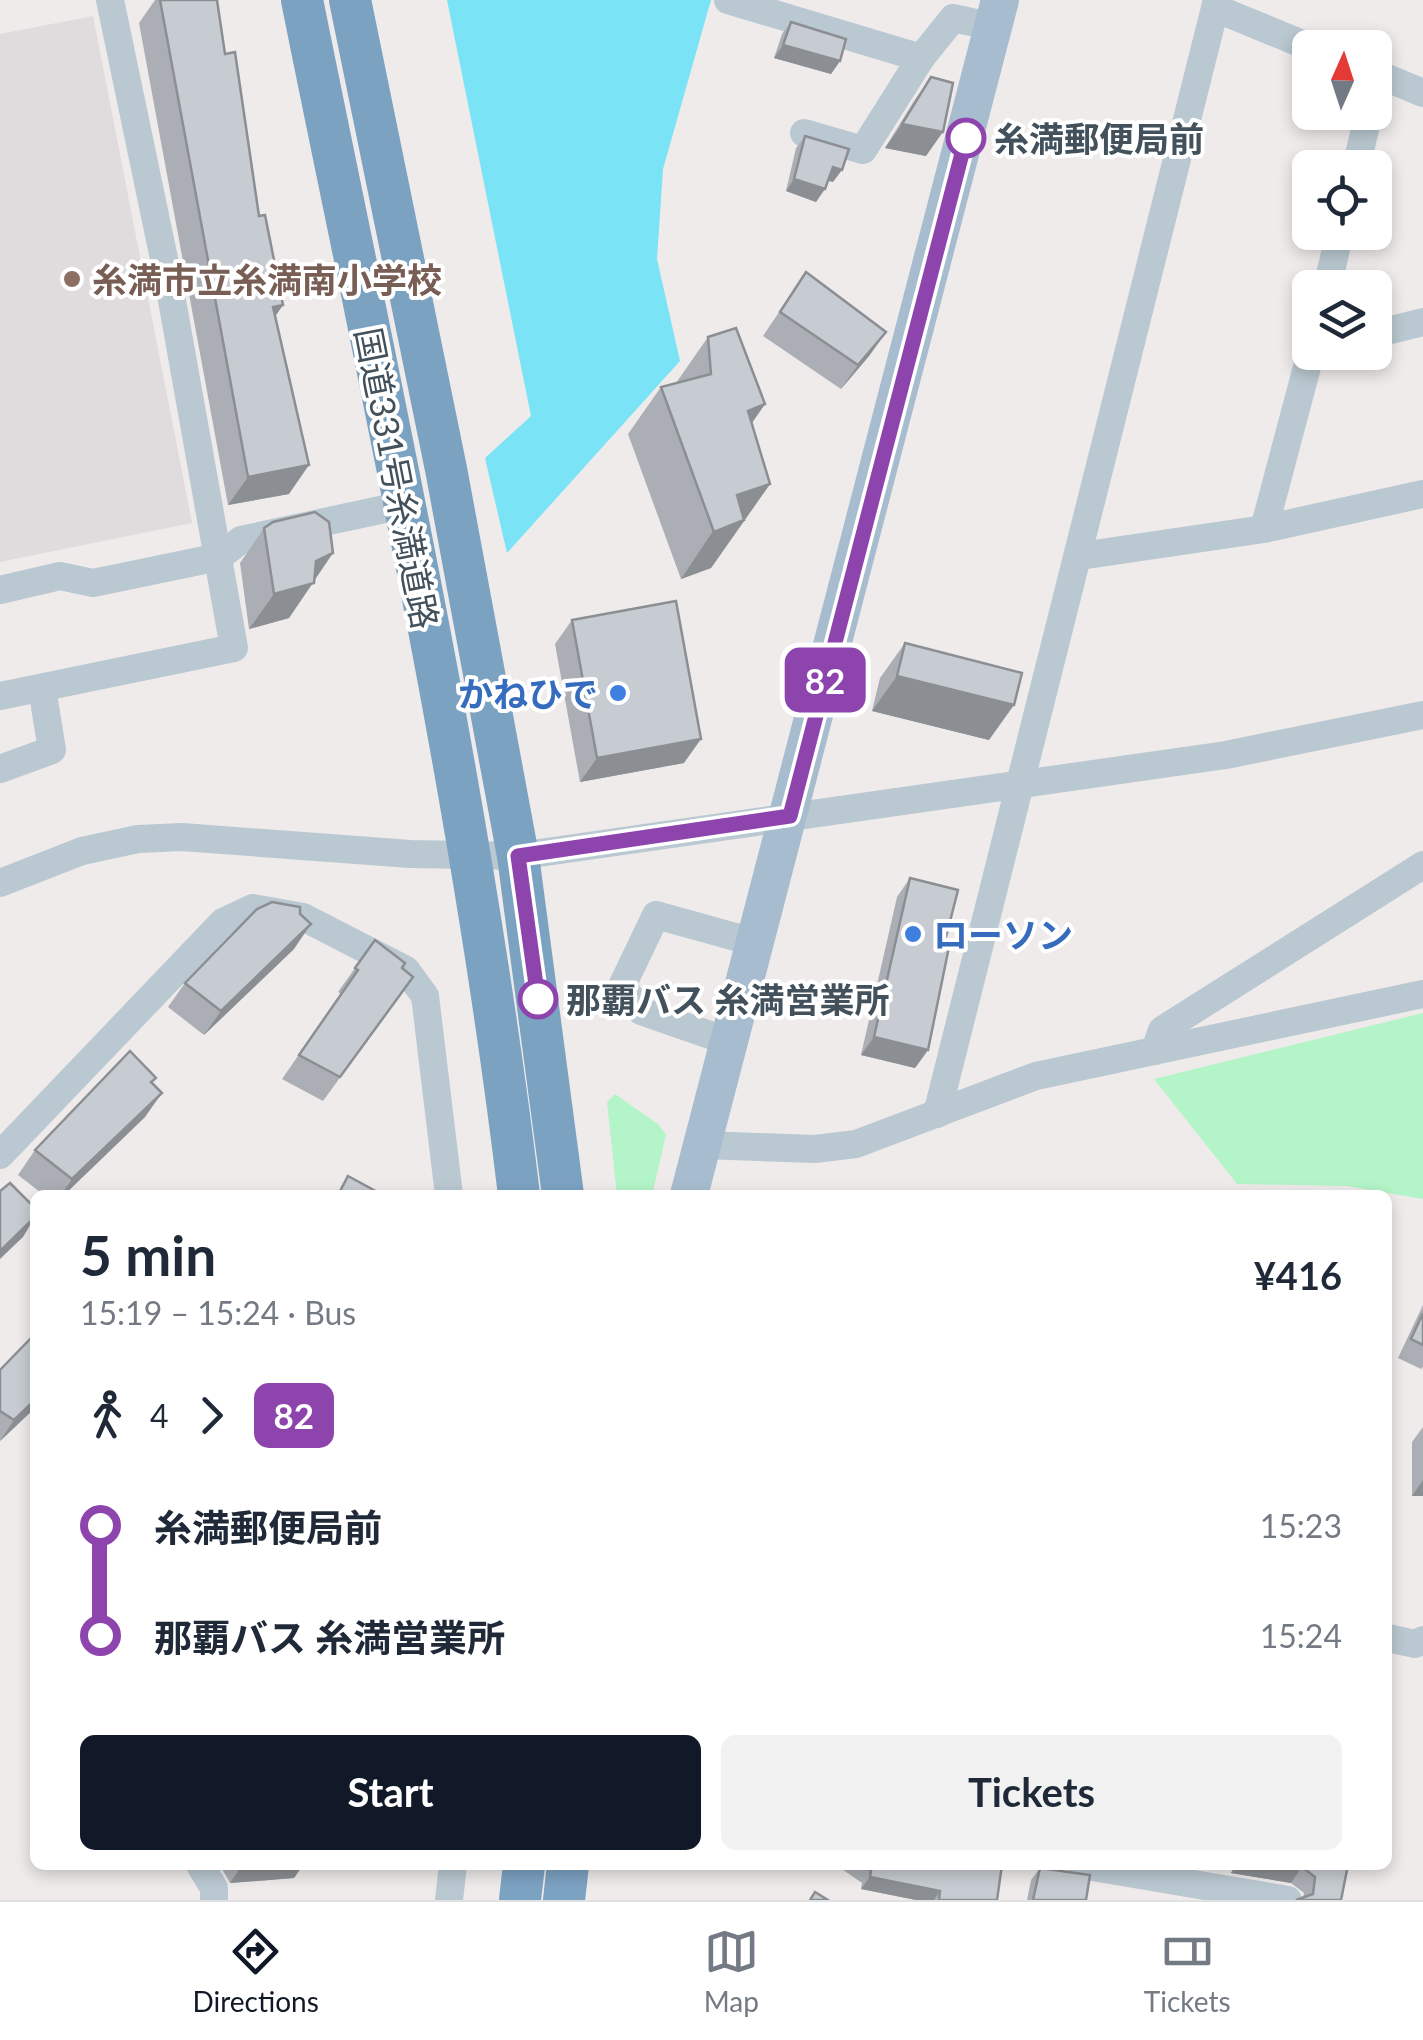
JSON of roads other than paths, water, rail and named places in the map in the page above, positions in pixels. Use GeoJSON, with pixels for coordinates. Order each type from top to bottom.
{"type":"FeatureCollection","features":[{"type":"Feature","properties":{"kind":"highway","name":"国道331号糸満道路"},"geometry":{"type":"LineString","coordinates":[[302,0],[472,854],[518,1190]]}},
{"type":"Feature","properties":{"kind":"highway","name":"国道331号糸満道路"},"geometry":{"type":"LineString","coordinates":[[350,0],[446,469],[518,856],[562,1190]]}},
{"type":"Feature","properties":{"kind":"highway"},"geometry":{"type":"LineString","coordinates":[[520,1900],[523,1870]]}},
{"type":"Feature","properties":{"kind":"highway"},"geometry":{"type":"LineString","coordinates":[[564,1900],[567,1870]]}},
{"type":"Feature","properties":{"kind":"main road"},"geometry":{"type":"LineString","coordinates":[[689,1190],[997,14]]}},
{"type":"Feature","properties":{"kind":"street"},"geometry":{"type":"LineString","coordinates":[[0,696],[234,648],[110,0]]}},
{"type":"Feature","properties":{"kind":"street"},"geometry":{"type":"LineString","coordinates":[[728,0],[921,58]]}},
{"type":"Feature","properties":{"kind":"street"},"geometry":{"type":"LineString","coordinates":[[937,1114],[1216,4],[1292,39]]}},
{"type":"Feature","properties":{"kind":"street"},"geometry":{"type":"LineString","coordinates":[[804,133],[862,150],[921,58],[953,18],[997,14]]}},
{"type":"Feature","properties":{"kind":"street"},"geometry":{"type":"LineString","coordinates":[[1392,83],[1423,93]]}},
{"type":"Feature","properties":{"kind":"street"},"geometry":{"type":"LineString","coordinates":[[1392,330],[1423,322]]}},
{"type":"Feature","properties":{"kind":"street"},"geometry":{"type":"LineString","coordinates":[[1264,530],[1306,370]]}},
{"type":"Feature","properties":{"kind":"street"},"geometry":{"type":"LineString","coordinates":[[1080,556],[1264,530],[1423,494]]}},
{"type":"Feature","properties":{"kind":"street"},"geometry":{"type":"LineString","coordinates":[[0,590],[60,576],[93,583],[219,556],[241,540],[405,512]]}},
{"type":"Feature","properties":{"kind":"street"},"geometry":{"type":"LineString","coordinates":[[0,770],[52,750],[42,688]]}},
{"type":"Feature","properties":{"kind":"street"},"geometry":{"type":"LineString","coordinates":[[0,883],[82,851],[138,839],[243,840],[518,856],[1226,755],[1423,715]]}},
{"type":"Feature","properties":{"kind":"street"},"geometry":{"type":"LineString","coordinates":[[1155,1051],[1162,1030],[1423,865]]}},
{"type":"Feature","properties":{"kind":"street"},"geometry":{"type":"LineString","coordinates":[[0,1156],[223,922],[254,908],[303,917],[406,970],[425,996],[448,1190]]}},
{"type":"Feature","properties":{"kind":"street"},"geometry":{"type":"LineString","coordinates":[[730,1042],[641,1010],[622,986],[656,916],[757,943]]}},
{"type":"Feature","properties":{"kind":"street"},"geometry":{"type":"LineString","coordinates":[[702,1145],[814,1149],[856,1144],[1036,1076],[1423,994]]}},
{"type":"Feature","properties":{"kind":"street"},"geometry":{"type":"LineString","coordinates":[[1392,1639],[1415,1644],[1423,1640]]}},
{"type":"Feature","properties":{"kind":"street"},"geometry":{"type":"LineString","coordinates":[[203,1870],[214,1888],[214,1900]]}},
{"type":"Feature","properties":{"kind":"street"},"geometry":{"type":"LineString","coordinates":[[449,1900],[452,1870]]}},
{"type":"Feature","properties":{"kind":"street"},"geometry":{"type":"LineString","coordinates":[[1110,1870],[1288,1900]]}},
{"type":"Feature","properties":{"kind":"water"},"geometry":{"type":"Polygon","coordinates":[[[447,0],[711,0],[663,169],[657,259],[680,361],[507,553],[485,458],[531,416],[447,0]]]}},
{"type":"Feature","properties":{"kind":"place","name":"糸満郵便局前"},"geometry":{"type":"Point","coordinates":[966,138]}},
{"type":"Feature","properties":{"kind":"place","name":"糸満市立糸満南小学校"},"geometry":{"type":"Point","coordinates":[72,279]}},
{"type":"Feature","properties":{"kind":"place","name":"かねひで"},"geometry":{"type":"Point","coordinates":[618,693]}},
{"type":"Feature","properties":{"kind":"place","name":"ローソン"},"geometry":{"type":"Point","coordinates":[913,934]}},
{"type":"Feature","properties":{"kind":"place","name":"那覇バス 糸満営業所"},"geometry":{"type":"Point","coordinates":[538,999]}}]}
